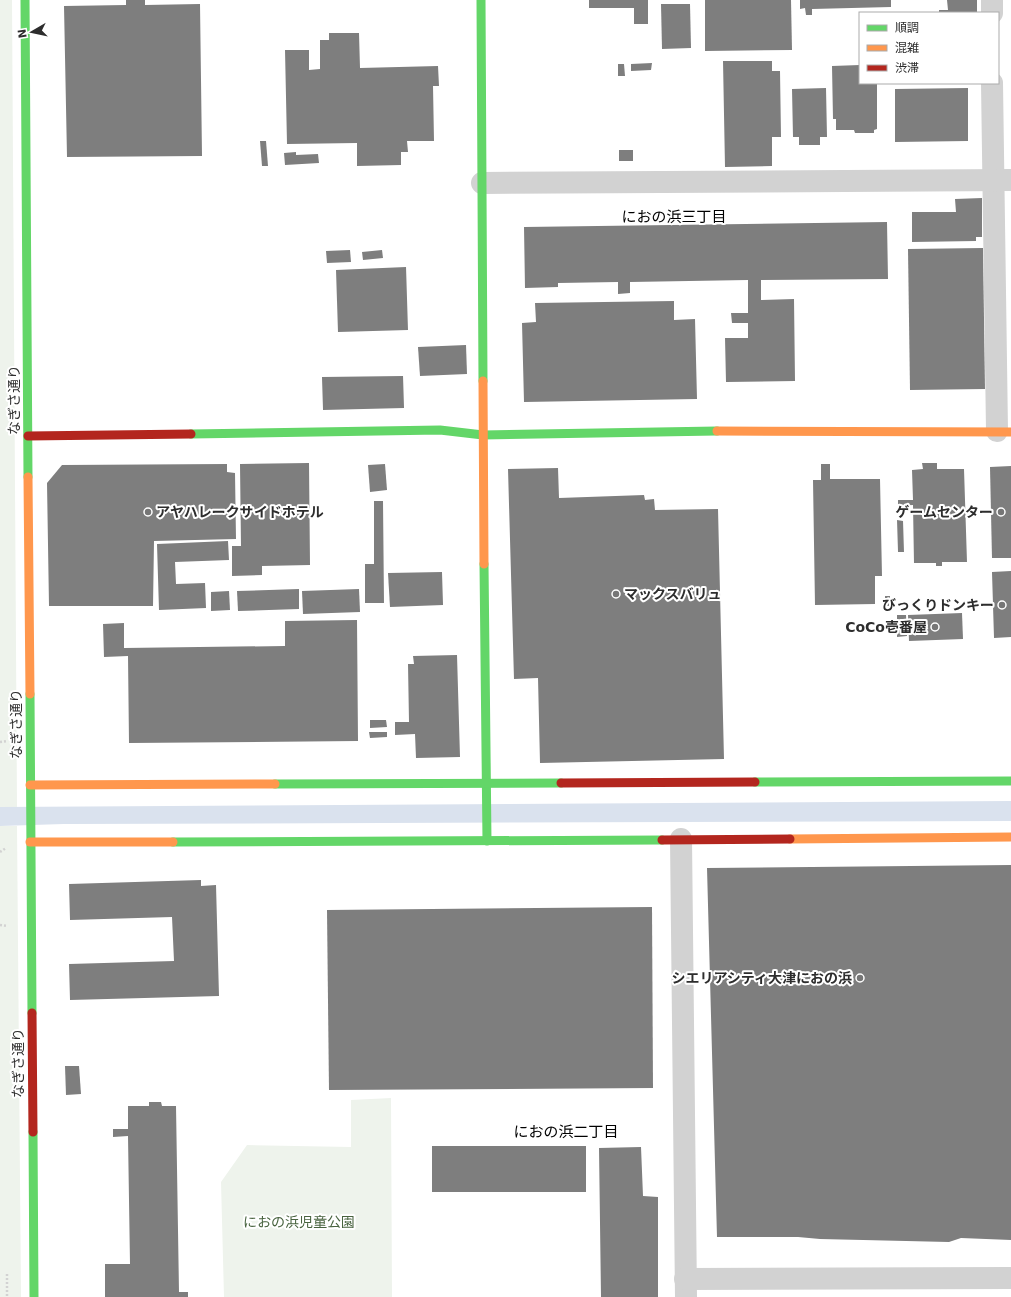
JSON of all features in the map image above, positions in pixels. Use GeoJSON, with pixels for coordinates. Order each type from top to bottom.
{"type":"FeatureCollection","features":[{"type":"Feature","properties":{"kind":"street","name":"なぎさ通り"},"geometry":{"type":"LineString","coordinates":[[25,0],[34,1297]]}},
{"type":"Feature","properties":{"kind":"street"},"geometry":{"type":"LineString","coordinates":[[481,0],[487,842]]}},
{"type":"Feature","properties":{"kind":"street"},"geometry":{"type":"LineString","coordinates":[[992,0],[992,12]]}},
{"type":"Feature","properties":{"kind":"street"},"geometry":{"type":"LineString","coordinates":[[28,436],[440,430],[483,435],[738,431],[1004,432],[1002,180],[992,84]]}},
{"type":"Feature","properties":{"kind":"street"},"geometry":{"type":"LineString","coordinates":[[482,183],[1002,180]]}},
{"type":"Feature","properties":{"kind":"street"},"geometry":{"type":"LineString","coordinates":[[30,786],[1011,781]]}},
{"type":"Feature","properties":{"kind":"street"},"geometry":{"type":"LineString","coordinates":[[30,842],[487,842],[1011,837]]}},
{"type":"Feature","properties":{"kind":"street"},"geometry":{"type":"LineString","coordinates":[[681,839],[686,1288],[1011,1278]]}},
{"type":"Feature","properties":{"kind":"path"},"geometry":{"type":"LineString","coordinates":[[0,742],[7,742]]}},
{"type":"Feature","properties":{"kind":"path"},"geometry":{"type":"LineString","coordinates":[[0,852],[7,847]]}},
{"type":"Feature","properties":{"kind":"path"},"geometry":{"type":"LineString","coordinates":[[0,925],[7,926]]}},
{"type":"Feature","properties":{"kind":"green space"},"geometry":{"type":"Polygon","coordinates":[[[0,0],[12,0],[17,807],[0,807],[0,0]]]}},
{"type":"Feature","properties":{"kind":"green space"},"geometry":{"type":"Polygon","coordinates":[[[0,826],[17,826],[21,1297],[0,1297],[0,826]]]}},
{"type":"Feature","properties":{"kind":"green space","name":"におの浜児童公園"},"geometry":{"type":"Polygon","coordinates":[[[391,1098],[392,1297],[224,1297],[221,1182],[247,1145],[351,1147],[351,1100],[391,1098]]]}},
{"type":"Feature","properties":{"kind":"shaded area"},"geometry":{"type":"Polygon","coordinates":[[[1011,801],[1011,821],[64,824],[0,826],[0,807],[1011,801]]]}},
{"type":"Feature","properties":{"kind":"building"},"geometry":{"type":"Polygon","coordinates":[[[126,0],[145,0],[145,5],[200,4],[202,156],[67,157],[64,6],[126,5],[126,0]]]}},
{"type":"Feature","properties":{"kind":"building"},"geometry":{"type":"Polygon","coordinates":[[[589,0],[648,0],[648,24],[634,24],[634,8],[589,8],[589,0]]]}},
{"type":"Feature","properties":{"kind":"building"},"geometry":{"type":"Polygon","coordinates":[[[705,0],[791,0],[792,50],[705,51],[705,0]]]}},
{"type":"Feature","properties":{"kind":"building"},"geometry":{"type":"Polygon","coordinates":[[[800,0],[891,0],[891,7],[812,9],[812,15],[806,15],[805,8],[800,9],[800,0]]]}},
{"type":"Feature","properties":{"kind":"building"},"geometry":{"type":"Polygon","coordinates":[[[947,0],[977,0],[977,12],[939,12],[939,10],[948,10],[947,0]]]}},
{"type":"Feature","properties":{"kind":"building"},"geometry":{"type":"Polygon","coordinates":[[[661,4],[690,4],[691,48],[662,49],[661,4]]]}},
{"type":"Feature","properties":{"kind":"building"},"geometry":{"type":"Polygon","coordinates":[[[329,33],[359,33],[360,68],[438,66],[439,86],[433,86],[434,141],[407,141],[408,152],[401,152],[401,165],[357,166],[357,143],[287,144],[285,50],[309,50],[309,70],[320,69],[320,40],[329,40],[329,33]]]}},
{"type":"Feature","properties":{"kind":"building"},"geometry":{"type":"Polygon","coordinates":[[[723,61],[772,61],[772,71],[780,71],[781,137],[772,137],[772,166],[725,167],[723,61]]]}},
{"type":"Feature","properties":{"kind":"building"},"geometry":{"type":"Polygon","coordinates":[[[652,63],[651,70],[631,71],[631,64],[652,63]]]}},
{"type":"Feature","properties":{"kind":"building"},"geometry":{"type":"Polygon","coordinates":[[[618,64],[624,64],[625,76],[618,76],[618,64]]]}},
{"type":"Feature","properties":{"kind":"building"},"geometry":{"type":"Polygon","coordinates":[[[859,65],[859,84],[877,84],[877,129],[874,130],[874,133],[855,133],[854,130],[836,130],[836,119],[833,119],[832,66],[859,65]]]}},
{"type":"Feature","properties":{"kind":"building"},"geometry":{"type":"Polygon","coordinates":[[[826,88],[827,137],[820,137],[820,145],[799,145],[799,137],[793,137],[792,89],[826,88]]]}},
{"type":"Feature","properties":{"kind":"building"},"geometry":{"type":"Polygon","coordinates":[[[968,88],[968,141],[895,142],[895,89],[968,88]]]}},
{"type":"Feature","properties":{"kind":"building"},"geometry":{"type":"Polygon","coordinates":[[[260,141],[266,141],[268,166],[262,166],[260,141]]]}},
{"type":"Feature","properties":{"kind":"building"},"geometry":{"type":"Polygon","coordinates":[[[619,150],[633,150],[633,161],[619,161],[619,150]]]}},
{"type":"Feature","properties":{"kind":"building"},"geometry":{"type":"Polygon","coordinates":[[[296,152],[296,155],[318,154],[319,163],[285,165],[284,153],[296,152]]]}},
{"type":"Feature","properties":{"kind":"building"},"geometry":{"type":"Polygon","coordinates":[[[982,198],[982,237],[976,237],[976,241],[912,242],[912,212],[956,212],[955,199],[982,198]]]}},
{"type":"Feature","properties":{"kind":"building"},"geometry":{"type":"Polygon","coordinates":[[[887,222],[888,279],[761,280],[761,300],[794,299],[795,381],[726,382],[725,338],[748,338],[748,323],[732,323],[731,313],[748,313],[748,280],[630,282],[630,293],[618,294],[618,282],[558,283],[558,287],[525,288],[524,227],[887,222]]]}},
{"type":"Feature","properties":{"kind":"building"},"geometry":{"type":"Polygon","coordinates":[[[983,248],[985,389],[910,390],[908,249],[983,248]]]}},
{"type":"Feature","properties":{"kind":"building"},"geometry":{"type":"Polygon","coordinates":[[[350,250],[351,262],[327,263],[326,251],[350,250]]]}},
{"type":"Feature","properties":{"kind":"building"},"geometry":{"type":"Polygon","coordinates":[[[382,250],[383,258],[363,260],[362,252],[382,250]]]}},
{"type":"Feature","properties":{"kind":"building"},"geometry":{"type":"Polygon","coordinates":[[[406,267],[408,330],[338,332],[336,270],[406,267]]]}},
{"type":"Feature","properties":{"kind":"building"},"geometry":{"type":"Polygon","coordinates":[[[674,301],[674,320],[695,319],[697,399],[524,402],[522,323],[536,322],[535,303],[674,301]]]}},
{"type":"Feature","properties":{"kind":"building"},"geometry":{"type":"Polygon","coordinates":[[[466,345],[467,374],[420,376],[418,347],[466,345]]]}},
{"type":"Feature","properties":{"kind":"building"},"geometry":{"type":"Polygon","coordinates":[[[403,376],[404,408],[323,410],[322,377],[403,376]]]}},
{"type":"Feature","properties":{"kind":"building"},"geometry":{"type":"Polygon","coordinates":[[[309,463],[310,565],[262,566],[262,575],[232,576],[232,546],[241,546],[240,464],[309,463]]]}},
{"type":"Feature","properties":{"kind":"building"},"geometry":{"type":"Polygon","coordinates":[[[922,463],[937,463],[937,469],[964,469],[967,562],[942,562],[942,566],[936,566],[936,563],[914,563],[913,505],[898,506],[898,500],[913,500],[912,470],[923,469],[922,463]]]}},
{"type":"Feature","properties":{"kind":"building"},"geometry":{"type":"Polygon","coordinates":[[[227,464],[227,472],[235,473],[236,539],[154,541],[153,606],[49,606],[47,483],[62,465],[227,464]]]}},
{"type":"Feature","properties":{"kind":"building"},"geometry":{"type":"Polygon","coordinates":[[[385,464],[387,490],[370,492],[368,465],[385,464]]]}},
{"type":"Feature","properties":{"kind":"building"},"geometry":{"type":"Polygon","coordinates":[[[821,464],[830,464],[830,479],[880,479],[882,576],[875,576],[875,604],[815,605],[813,480],[821,480],[821,464]]]}},
{"type":"Feature","properties":{"kind":"building","name":"ゲームセンター"},"geometry":{"type":"Polygon","coordinates":[[[1011,466],[1011,558],[992,558],[990,467],[1011,466]]]}},
{"type":"Feature","properties":{"kind":"building","name":"マックスバリュ"},"geometry":{"type":"Polygon","coordinates":[[[558,468],[559,498],[644,495],[645,500],[654,499],[655,510],[718,509],[724,759],[540,763],[538,678],[514,679],[508,469],[558,468]]]}},
{"type":"Feature","properties":{"kind":"building"},"geometry":{"type":"Polygon","coordinates":[[[374,501],[383,501],[384,603],[365,603],[365,564],[374,564],[374,501]]]}},
{"type":"Feature","properties":{"kind":"building"},"geometry":{"type":"Polygon","coordinates":[[[897,520],[903,521],[904,552],[898,552],[897,520]]]}},
{"type":"Feature","properties":{"kind":"building"},"geometry":{"type":"Polygon","coordinates":[[[228,541],[229,560],[175,562],[176,584],[205,583],[206,608],[159,610],[157,544],[228,541]]]}},
{"type":"Feature","properties":{"kind":"building","name":"びっくりドンキー"},"geometry":{"type":"Polygon","coordinates":[[[1011,571],[1011,637],[994,638],[992,572],[1011,571]]]}},
{"type":"Feature","properties":{"kind":"building"},"geometry":{"type":"Polygon","coordinates":[[[442,572],[443,605],[390,607],[388,573],[442,572]]]}},
{"type":"Feature","properties":{"kind":"building"},"geometry":{"type":"Polygon","coordinates":[[[299,589],[299,609],[238,611],[237,591],[299,589]]]}},
{"type":"Feature","properties":{"kind":"building"},"geometry":{"type":"Polygon","coordinates":[[[359,589],[360,612],[303,614],[302,591],[359,589]]]}},
{"type":"Feature","properties":{"kind":"building"},"geometry":{"type":"Polygon","coordinates":[[[229,591],[230,610],[211,611],[211,592],[229,591]]]}},
{"type":"Feature","properties":{"kind":"building"},"geometry":{"type":"Polygon","coordinates":[[[885,596],[890,596],[890,606],[885,606],[885,596]]]}},
{"type":"Feature","properties":{"kind":"building","name":"CoCo壱番屋"},"geometry":{"type":"Polygon","coordinates":[[[962,613],[963,639],[909,641],[908,615],[962,613]]]}},
{"type":"Feature","properties":{"kind":"building"},"geometry":{"type":"Polygon","coordinates":[[[897,615],[906,615],[907,636],[897,637],[897,615]]]}},
{"type":"Feature","properties":{"kind":"building"},"geometry":{"type":"Polygon","coordinates":[[[357,620],[358,741],[129,743],[128,656],[104,657],[103,624],[124,623],[124,648],[285,646],[285,621],[357,620]]]}},
{"type":"Feature","properties":{"kind":"building"},"geometry":{"type":"Polygon","coordinates":[[[457,655],[460,757],[416,758],[415,734],[395,735],[395,722],[409,722],[408,664],[414,664],[413,656],[457,655]]]}},
{"type":"Feature","properties":{"kind":"building"},"geometry":{"type":"Polygon","coordinates":[[[370,720],[386,720],[387,727],[370,728],[370,720]]]}},
{"type":"Feature","properties":{"kind":"building"},"geometry":{"type":"Polygon","coordinates":[[[369,732],[387,732],[387,737],[370,738],[369,732]]]}},
{"type":"Feature","properties":{"kind":"building","name":"シエリアシティ大津におの浜"},"geometry":{"type":"Polygon","coordinates":[[[1011,865],[1011,1240],[961,1238],[949,1242],[820,1239],[798,1237],[717,1237],[707,868],[1011,865]]]}},
{"type":"Feature","properties":{"kind":"building"},"geometry":{"type":"Polygon","coordinates":[[[201,880],[201,886],[216,885],[219,996],[70,1000],[69,964],[174,961],[172,917],[70,920],[69,884],[201,880]]]}},
{"type":"Feature","properties":{"kind":"building"},"geometry":{"type":"Polygon","coordinates":[[[652,907],[653,1088],[329,1090],[327,910],[652,907]]]}},
{"type":"Feature","properties":{"kind":"building"},"geometry":{"type":"Polygon","coordinates":[[[65,1066],[79,1066],[81,1094],[66,1095],[65,1066]]]}},
{"type":"Feature","properties":{"kind":"building"},"geometry":{"type":"Polygon","coordinates":[[[149,1102],[161,1102],[162,1106],[176,1106],[179,1292],[188,1292],[188,1297],[105,1297],[105,1264],[130,1264],[128,1136],[113,1137],[113,1129],[128,1129],[128,1106],[149,1106],[149,1102]]]}},
{"type":"Feature","properties":{"kind":"building"},"geometry":{"type":"Polygon","coordinates":[[[432,1146],[586,1146],[586,1192],[432,1192],[432,1146]]]}},
{"type":"Feature","properties":{"kind":"building"},"geometry":{"type":"Polygon","coordinates":[[[641,1147],[643,1196],[658,1197],[658,1297],[601,1297],[599,1148],[641,1147]]]}},
{"type":"Feature","properties":{"kind":"traffic: fast"},"geometry":{"type":"LineString","coordinates":[[25,0],[28,477]]}},
{"type":"Feature","properties":{"kind":"traffic: fast"},"geometry":{"type":"LineString","coordinates":[[481,0],[483,381]]}},
{"type":"Feature","properties":{"kind":"traffic: fast"},"geometry":{"type":"LineString","coordinates":[[191,434],[440,430],[483,435],[717,431]]}},
{"type":"Feature","properties":{"kind":"traffic: fast"},"geometry":{"type":"LineString","coordinates":[[484,564],[487,841]]}},
{"type":"Feature","properties":{"kind":"traffic: fast"},"geometry":{"type":"LineString","coordinates":[[30,694],[32,1013]]}},
{"type":"Feature","properties":{"kind":"traffic: fast"},"geometry":{"type":"LineString","coordinates":[[755,782],[1011,781]]}},
{"type":"Feature","properties":{"kind":"traffic: fast"},"geometry":{"type":"LineString","coordinates":[[275,784],[561,783]]}},
{"type":"Feature","properties":{"kind":"traffic: fast"},"geometry":{"type":"LineString","coordinates":[[173,842],[662,840]]}},
{"type":"Feature","properties":{"kind":"traffic: fast"},"geometry":{"type":"LineString","coordinates":[[33,1132],[34,1297]]}},
{"type":"Feature","properties":{"kind":"traffic: slow"},"geometry":{"type":"LineString","coordinates":[[483,381],[484,564]]}},
{"type":"Feature","properties":{"kind":"traffic: slow"},"geometry":{"type":"LineString","coordinates":[[717,431],[1011,432]]}},
{"type":"Feature","properties":{"kind":"traffic: slow"},"geometry":{"type":"LineString","coordinates":[[28,477],[30,694]]}},
{"type":"Feature","properties":{"kind":"traffic: slow"},"geometry":{"type":"LineString","coordinates":[[30,785],[275,784]]}},
{"type":"Feature","properties":{"kind":"traffic: slow"},"geometry":{"type":"LineString","coordinates":[[790,839],[1011,837]]}},
{"type":"Feature","properties":{"kind":"traffic: slow"},"geometry":{"type":"LineString","coordinates":[[30,842],[173,842]]}},
{"type":"Feature","properties":{"kind":"traffic: jam"},"geometry":{"type":"LineString","coordinates":[[28,436],[191,434]]}},
{"type":"Feature","properties":{"kind":"traffic: jam"},"geometry":{"type":"LineString","coordinates":[[561,783],[755,782]]}},
{"type":"Feature","properties":{"kind":"traffic: jam"},"geometry":{"type":"LineString","coordinates":[[662,840],[790,839]]}},
{"type":"Feature","properties":{"kind":"traffic: jam"},"geometry":{"type":"LineString","coordinates":[[32,1013],[33,1132]]}},
{"type":"Feature","properties":{"kind":"place","name":"アヤハレークサイドホテル"},"geometry":{"type":"Point","coordinates":[148,512]}},
{"type":"Feature","properties":{"kind":"place","name":"ゲームセンター"},"geometry":{"type":"Point","coordinates":[1001,512]}},
{"type":"Feature","properties":{"kind":"place","name":"マックスバリュ"},"geometry":{"type":"Point","coordinates":[616,594]}},
{"type":"Feature","properties":{"kind":"place","name":"びっくりドンキー"},"geometry":{"type":"Point","coordinates":[1002,605]}},
{"type":"Feature","properties":{"kind":"place","name":"CoCo壱番屋"},"geometry":{"type":"Point","coordinates":[935,627]}},
{"type":"Feature","properties":{"kind":"place","name":"シエリアシティ大津におの浜"},"geometry":{"type":"Point","coordinates":[860,978]}},
{"type":"Feature","properties":{"kind":"district","name":"におの浜三丁目"},"geometry":{"type":"Point","coordinates":[674,217]}},
{"type":"Feature","properties":{"kind":"district","name":"におの浜二丁目"},"geometry":{"type":"Point","coordinates":[566,1132]}}]}
